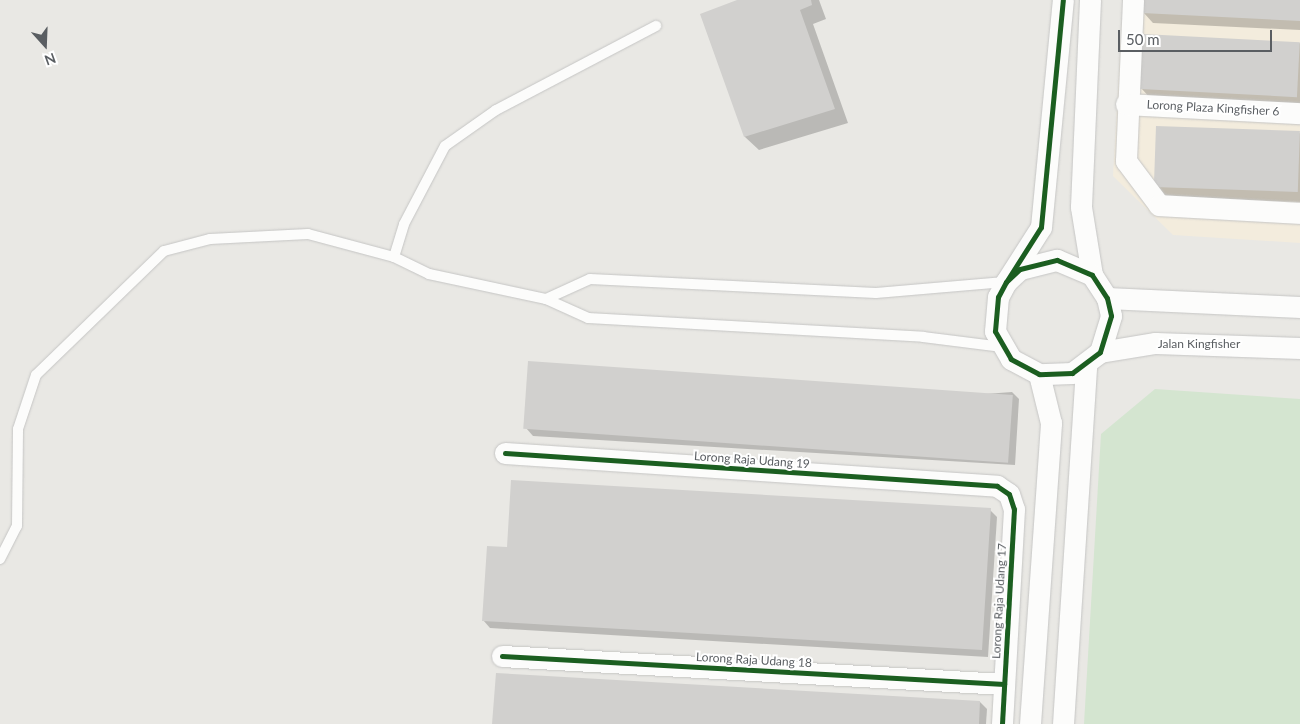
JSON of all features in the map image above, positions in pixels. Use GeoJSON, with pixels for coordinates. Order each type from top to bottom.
{"type":"FeatureCollection","features":[{"type":"Feature","properties":{"kind":"street"},"geometry":{"type":"LineString","coordinates":[[1063,0],[1041,226],[1006,282],[994,314],[1002,347],[1018,364],[1039,374],[1056,376],[1093,359]]}},
{"type":"Feature","properties":{"kind":"street"},"geometry":{"type":"LineString","coordinates":[[1063,724],[1093,359],[1108,335],[1107,298],[1092,275],[1081,208],[1090,0]]}},
{"type":"Feature","properties":{"kind":"street"},"geometry":{"type":"LineString","coordinates":[[1134,0],[1126,104],[1126,161],[1159,204],[1300,213]]}},
{"type":"Feature","properties":{"kind":"street","name":"Lorong Plaza Kingfisher 6"},"geometry":{"type":"LineString","coordinates":[[1126,104],[1300,113]]}},
{"type":"Feature","properties":{"kind":"street"},"geometry":{"type":"LineString","coordinates":[[1006,282],[1020,269],[1057,260],[1092,275]]}},
{"type":"Feature","properties":{"kind":"street"},"geometry":{"type":"LineString","coordinates":[[1107,298],[1300,306]]}},
{"type":"Feature","properties":{"kind":"street","name":"Jalan Kingfisher"},"geometry":{"type":"LineString","coordinates":[[1093,359],[1155,343],[1300,348]]}},
{"type":"Feature","properties":{"kind":"street"},"geometry":{"type":"LineString","coordinates":[[1030,724],[1051,423],[1039,374]]}},
{"type":"Feature","properties":{"kind":"street","name":"Lorong Raja Udang 19"},"geometry":{"type":"LineString","coordinates":[[505,453],[997,486]]}},
{"type":"Feature","properties":{"kind":"street","name":"Lorong Raja Udang 17"},"geometry":{"type":"LineString","coordinates":[[997,486],[1009,494],[1014,509],[1002,724]]}},
{"type":"Feature","properties":{"kind":"street","name":"Lorong Raja Udang 18"},"geometry":{"type":"LineString","coordinates":[[502,656],[1004,684]]}},
{"type":"Feature","properties":{"kind":"lane"},"geometry":{"type":"LineString","coordinates":[[394,257],[404,224],[444,146],[496,110],[656,26]]}},
{"type":"Feature","properties":{"kind":"lane"},"geometry":{"type":"LineString","coordinates":[[0,559],[18,526],[18,429],[36,375],[164,251],[210,239],[308,234],[394,257],[429,274],[546,299],[588,318],[923,337],[1002,347]]}},
{"type":"Feature","properties":{"kind":"lane"},"geometry":{"type":"LineString","coordinates":[[546,299],[590,279],[876,293],[972,289],[1006,282]]}},
{"type":"Feature","properties":{"kind":"shaded area"},"geometry":{"type":"Polygon","coordinates":[[[1123,0],[1300,0],[1300,243],[1173,235],[1113,176],[1123,0]]]}},
{"type":"Feature","properties":{"kind":"green space"},"geometry":{"type":"Polygon","coordinates":[[[1155,389],[1300,399],[1300,724],[1084,724],[1101,434],[1155,389]]]}},
{"type":"Feature","properties":{"kind":"building"},"geometry":{"type":"Polygon","coordinates":[[[737,0],[811,0],[812,5],[800,10],[835,109],[744,137],[700,14],[737,0]]]}},
{"type":"Feature","properties":{"kind":"building"},"geometry":{"type":"Polygon","coordinates":[[[1142,0],[1300,0],[1300,21],[1142,13],[1142,0]]]}},
{"type":"Feature","properties":{"kind":"building"},"geometry":{"type":"Polygon","coordinates":[[[1143,34],[1300,42],[1297,97],[1140,89],[1143,34]]]}},
{"type":"Feature","properties":{"kind":"building"},"geometry":{"type":"Polygon","coordinates":[[[1156,126],[1300,131],[1298,192],[1154,187],[1156,126]]]}},
{"type":"Feature","properties":{"kind":"building"},"geometry":{"type":"Polygon","coordinates":[[[528,361],[1013,395],[1008,463],[523,429],[528,361]]]}},
{"type":"Feature","properties":{"kind":"building"},"geometry":{"type":"Polygon","coordinates":[[[511,480],[991,508],[982,650],[482,621],[487,546],[507,547],[511,480]]]}},
{"type":"Feature","properties":{"kind":"building"},"geometry":{"type":"Polygon","coordinates":[[[496,673],[980,701],[979,724],[492,724],[496,673]]]}},
{"type":"Feature","properties":{"kind":"cycle path"},"geometry":{"type":"LineString","coordinates":[[1006,282],[1020,269],[1057,260],[1092,275],[1107,298],[1111,316],[1100,352],[1072,373],[1039,374],[1011,359],[995,331],[998,297],[1006,282],[1041,227],[1063,0]]}},
{"type":"Feature","properties":{"kind":"cycle path"},"geometry":{"type":"LineString","coordinates":[[505,453],[997,486],[1009,494],[1014,509],[1002,724]]}},
{"type":"Feature","properties":{"kind":"cycle path"},"geometry":{"type":"LineString","coordinates":[[502,656],[1004,684]]}}]}
